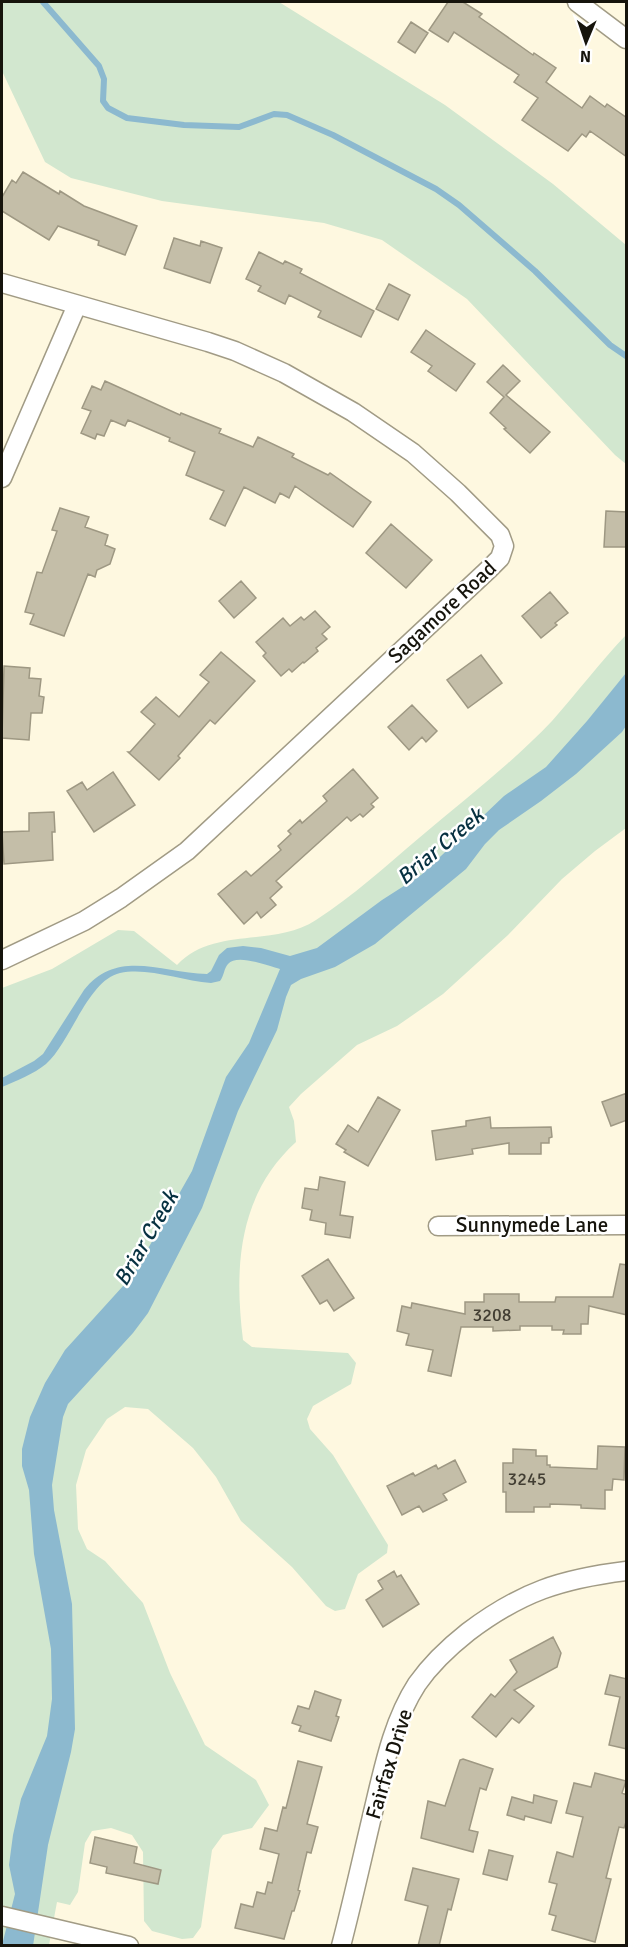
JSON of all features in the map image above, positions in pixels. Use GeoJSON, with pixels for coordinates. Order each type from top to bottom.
{"type":"FeatureCollection","features":[{"type":"Feature","properties":{"kind":"street"},"geometry":{"type":"LineString","coordinates":[[578,2],[627,39]]}},
{"type":"Feature","properties":{"kind":"street","name":"Sagamore Road"},"geometry":{"type":"LineString","coordinates":[[2,283],[191,336],[235,351],[284,373],[367,421],[423,462],[504,540],[504,549],[500,558],[489,569],[187,851],[84,921],[2,960]]}},
{"type":"Feature","properties":{"kind":"street"},"geometry":{"type":"LineString","coordinates":[[2,478],[77,305]]}},
{"type":"Feature","properties":{"kind":"street","name":"Sunnymede Lane"},"geometry":{"type":"LineString","coordinates":[[438,1226],[627,1225]]}},
{"type":"Feature","properties":{"kind":"street","name":"Fairfax Drive"},"geometry":{"type":"LineString","coordinates":[[341,1946],[384,1766],[400,1717],[431,1666],[450,1647],[484,1620],[521,1597],[561,1583],[627,1571]]}},
{"type":"Feature","properties":{"kind":"street"},"geometry":{"type":"LineString","coordinates":[[2,1916],[129,1946]]}},
{"type":"Feature","properties":{"kind":"green space"},"geometry":{"type":"Polygon","coordinates":[[[2,2],[279,2],[445,105],[553,184],[626,245],[626,464],[467,299],[382,240],[324,223],[162,201],[71,178],[45,162],[2,71],[2,2]]]}},
{"type":"Feature","properties":{"kind":"green space"},"geometry":{"type":"Polygon","coordinates":[[[626,635],[626,828],[562,879],[508,935],[443,994],[397,1026],[357,1045],[301,1094],[289,1107],[294,1121],[296,1142],[277,1163],[262,1185],[251,1209],[244,1234],[239,1286],[243,1340],[252,1347],[348,1353],[356,1363],[351,1384],[313,1406],[307,1419],[310,1429],[333,1455],[388,1545],[387,1553],[358,1574],[345,1609],[335,1611],[326,1606],[292,1567],[241,1521],[216,1477],[193,1448],[148,1409],[125,1407],[107,1419],[86,1450],[76,1485],[78,1529],[87,1549],[105,1561],[143,1603],[170,1673],[205,1745],[256,1780],[269,1805],[252,1828],[223,1835],[212,1850],[201,1927],[193,1938],[182,1939],[152,1931],[144,1921],[143,1852],[132,1835],[111,1828],[92,1831],[85,1843],[78,1892],[70,1905],[57,1902],[49,1945],[2,1946],[2,988],[52,969],[118,930],[134,931],[177,965],[192,953],[208,945],[281,933],[316,920],[369,881],[520,752],[552,721],[626,635]]]}},
{"type":"Feature","properties":{"kind":"water"},"geometry":{"type":"Polygon","coordinates":[[[626,673],[626,726],[622,732],[576,774],[499,830],[466,869],[375,944],[335,967],[291,985],[277,1030],[238,1111],[202,1208],[148,1313],[133,1333],[68,1404],[63,1417],[52,1485],[54,1510],[72,1604],[75,1729],[48,1845],[33,1946],[2,1945],[15,1894],[9,1865],[13,1835],[21,1799],[47,1736],[52,1699],[51,1649],[34,1554],[29,1490],[22,1466],[22,1449],[30,1417],[45,1383],[65,1350],[133,1275],[192,1171],[226,1077],[249,1043],[280,969],[253,961],[232,961],[228,964],[220,981],[211,983],[154,973],[120,973],[98,987],[55,1054],[46,1064],[2,1087],[2,1078],[43,1054],[84,990],[97,977],[111,970],[126,966],[141,966],[207,974],[219,955],[227,948],[243,946],[261,948],[290,956],[317,948],[382,900],[421,875],[504,796],[546,767],[626,673]]]}},
{"type":"Feature","properties":{"kind":"building"},"geometry":{"type":"Polygon","coordinates":[[[448,2],[463,2],[482,14],[479,17],[533,55],[534,53],[556,68],[546,82],[582,108],[590,96],[605,107],[607,104],[627,118],[627,157],[590,131],[586,137],[582,134],[568,151],[522,120],[538,98],[514,82],[519,75],[454,32],[448,42],[429,30],[448,2]]]}},
{"type":"Feature","properties":{"kind":"building"},"geometry":{"type":"Polygon","coordinates":[[[411,22],[428,33],[415,53],[398,42],[411,22]]]}},
{"type":"Feature","properties":{"kind":"building"},"geometry":{"type":"Polygon","coordinates":[[[23,172],[84,206],[137,226],[125,255],[98,245],[99,241],[58,226],[49,240],[2,211],[2,197],[12,180],[16,183],[23,172]]]}},
{"type":"Feature","properties":{"kind":"building"},"geometry":{"type":"Polygon","coordinates":[[[174,238],[200,246],[201,241],[222,248],[210,283],[164,268],[174,238]]]}},
{"type":"Feature","properties":{"kind":"building"},"geometry":{"type":"Polygon","coordinates":[[[259,252],[283,264],[285,261],[302,269],[300,273],[374,311],[361,337],[318,317],[321,311],[289,295],[285,304],[258,291],[261,286],[246,279],[259,252]]]}},
{"type":"Feature","properties":{"kind":"building"},"geometry":{"type":"Polygon","coordinates":[[[389,284],[410,295],[398,320],[376,309],[389,284]]]}},
{"type":"Feature","properties":{"kind":"building"},"geometry":{"type":"Polygon","coordinates":[[[426,330],[475,364],[456,391],[428,371],[432,366],[411,352],[426,330]]]}},
{"type":"Feature","properties":{"kind":"building"},"geometry":{"type":"Polygon","coordinates":[[[503,365],[520,381],[506,395],[550,432],[530,453],[490,413],[504,397],[487,382],[503,365]]]}},
{"type":"Feature","properties":{"kind":"building"},"geometry":{"type":"Polygon","coordinates":[[[105,381],[180,415],[181,413],[221,429],[219,433],[253,447],[258,437],[294,454],[292,457],[328,475],[330,473],[371,502],[353,527],[295,486],[289,498],[280,493],[275,503],[244,487],[225,526],[210,519],[224,491],[186,475],[195,452],[169,441],[170,438],[128,420],[125,426],[111,420],[104,436],[97,434],[95,439],[81,433],[91,411],[82,408],[92,386],[101,390],[105,381]]]}},
{"type":"Feature","properties":{"kind":"building"},"geometry":{"type":"Polygon","coordinates":[[[60,508],[89,517],[85,527],[108,535],[105,545],[115,549],[110,564],[97,570],[95,577],[88,574],[64,636],[30,624],[34,614],[25,612],[37,572],[42,573],[57,531],[52,530],[60,508]]]}},
{"type":"Feature","properties":{"kind":"building"},"geometry":{"type":"Polygon","coordinates":[[[606,511],[627,512],[627,547],[604,547],[606,511]]]}},
{"type":"Feature","properties":{"kind":"building"},"geometry":{"type":"Polygon","coordinates":[[[391,524],[432,560],[406,588],[366,553],[391,524]]]}},
{"type":"Feature","properties":{"kind":"building"},"geometry":{"type":"Polygon","coordinates":[[[241,581],[256,598],[234,618],[219,601],[241,581]]]}},
{"type":"Feature","properties":{"kind":"building"},"geometry":{"type":"Polygon","coordinates":[[[550,592],[568,613],[541,638],[522,616],[550,592]]]}},
{"type":"Feature","properties":{"kind":"building"},"geometry":{"type":"Polygon","coordinates":[[[315,611],[330,627],[322,634],[327,639],[316,648],[318,651],[304,663],[292,672],[289,669],[281,676],[263,656],[266,653],[256,642],[283,618],[290,626],[301,617],[304,620],[315,611]]]}},
{"type":"Feature","properties":{"kind":"building"},"geometry":{"type":"Polygon","coordinates":[[[221,652],[255,681],[215,724],[210,720],[159,780],[128,752],[155,724],[141,712],[156,697],[179,717],[209,682],[200,675],[221,652]]]}},
{"type":"Feature","properties":{"kind":"building"},"geometry":{"type":"Polygon","coordinates":[[[481,655],[502,683],[468,708],[447,680],[481,655]]]}},
{"type":"Feature","properties":{"kind":"building"},"geometry":{"type":"Polygon","coordinates":[[[4,666],[30,668],[29,678],[41,679],[39,696],[44,697],[42,713],[31,713],[29,740],[2,738],[4,666]]]}},
{"type":"Feature","properties":{"kind":"building"},"geometry":{"type":"Polygon","coordinates":[[[412,705],[437,731],[426,742],[422,737],[409,750],[388,727],[412,705]]]}},
{"type":"Feature","properties":{"kind":"building"},"geometry":{"type":"Polygon","coordinates":[[[353,769],[378,798],[371,804],[374,807],[363,817],[360,814],[351,821],[347,817],[276,881],[282,887],[270,898],[276,905],[261,918],[257,912],[244,924],[218,894],[246,871],[251,876],[281,850],[278,846],[291,834],[288,831],[300,820],[302,823],[327,801],[323,796],[353,769]]]}},
{"type":"Feature","properties":{"kind":"building"},"geometry":{"type":"Polygon","coordinates":[[[113,772],[135,805],[94,832],[67,791],[82,782],[87,790],[113,772]]]}},
{"type":"Feature","properties":{"kind":"building"},"geometry":{"type":"Polygon","coordinates":[[[54,812],[53,860],[4,864],[2,832],[29,831],[29,813],[54,812]]]}},
{"type":"Feature","properties":{"kind":"building"},"geometry":{"type":"Polygon","coordinates":[[[627,1093],[627,1120],[611,1126],[602,1102],[627,1093]]]}},
{"type":"Feature","properties":{"kind":"building"},"geometry":{"type":"Polygon","coordinates":[[[378,1097],[400,1110],[368,1166],[344,1152],[346,1150],[336,1144],[348,1125],[358,1132],[378,1097]]]}},
{"type":"Feature","properties":{"kind":"building"},"geometry":{"type":"Polygon","coordinates":[[[490,1117],[491,1128],[551,1127],[552,1137],[549,1138],[549,1143],[541,1143],[541,1154],[509,1154],[509,1143],[472,1149],[473,1154],[436,1160],[432,1131],[466,1126],[466,1121],[490,1117]]]}},
{"type":"Feature","properties":{"kind":"building"},"geometry":{"type":"Polygon","coordinates":[[[320,1177],[345,1182],[340,1215],[353,1217],[350,1238],[325,1234],[326,1223],[310,1220],[312,1210],[302,1208],[305,1188],[318,1190],[320,1177]]]}},
{"type":"Feature","properties":{"kind":"building"},"geometry":{"type":"Polygon","coordinates":[[[328,1259],[354,1298],[334,1311],[327,1300],[320,1304],[302,1276],[328,1259]]]}},
{"type":"Feature","properties":{"kind":"building"},"geometry":{"type":"Polygon","coordinates":[[[620,1264],[627,1265],[627,1315],[589,1306],[588,1324],[581,1324],[581,1334],[563,1334],[564,1330],[552,1330],[552,1326],[520,1326],[520,1330],[493,1331],[493,1327],[461,1327],[451,1376],[428,1371],[433,1350],[406,1345],[409,1334],[397,1331],[402,1306],[411,1308],[412,1303],[465,1314],[465,1302],[484,1302],[484,1294],[519,1294],[519,1302],[555,1302],[556,1297],[613,1297],[620,1264]]]}},
{"type":"Feature","properties":{"kind":"building"},"geometry":{"type":"Polygon","coordinates":[[[598,1446],[625,1447],[624,1480],[613,1479],[612,1490],[605,1490],[605,1509],[581,1508],[581,1505],[550,1504],[550,1507],[534,1507],[534,1512],[506,1512],[503,1463],[513,1463],[513,1449],[536,1450],[536,1456],[547,1456],[547,1465],[550,1467],[597,1469],[598,1446]]]}},
{"type":"Feature","properties":{"kind":"building"},"geometry":{"type":"Polygon","coordinates":[[[455,1460],[466,1482],[443,1494],[447,1500],[423,1512],[419,1506],[402,1515],[387,1486],[413,1473],[415,1476],[436,1465],[438,1469],[455,1460]]]}},
{"type":"Feature","properties":{"kind":"building"},"geometry":{"type":"Polygon","coordinates":[[[394,1571],[397,1577],[401,1575],[419,1604],[383,1627],[366,1600],[383,1589],[378,1581],[394,1571]]]}},
{"type":"Feature","properties":{"kind":"building"},"geometry":{"type":"Polygon","coordinates":[[[553,1637],[561,1653],[557,1667],[514,1690],[534,1706],[519,1723],[512,1718],[496,1737],[472,1717],[491,1694],[495,1697],[517,1672],[510,1660],[553,1637]]]}},
{"type":"Feature","properties":{"kind":"building"},"geometry":{"type":"Polygon","coordinates":[[[610,1675],[627,1679],[627,1749],[609,1745],[620,1697],[605,1694],[610,1675]]]}},
{"type":"Feature","properties":{"kind":"building"},"geometry":{"type":"Polygon","coordinates":[[[315,1691],[341,1700],[336,1716],[339,1717],[331,1741],[299,1731],[301,1726],[292,1723],[298,1706],[309,1709],[315,1691]]]}},
{"type":"Feature","properties":{"kind":"building"},"geometry":{"type":"Polygon","coordinates":[[[460,1760],[493,1769],[486,1790],[480,1788],[469,1830],[478,1832],[473,1852],[421,1838],[428,1801],[445,1806],[460,1760]]]}},
{"type":"Feature","properties":{"kind":"building"},"geometry":{"type":"Polygon","coordinates":[[[298,1761],[322,1767],[307,1824],[318,1827],[311,1853],[307,1852],[298,1890],[300,1891],[284,1939],[235,1928],[241,1904],[253,1907],[257,1892],[265,1894],[268,1882],[272,1883],[279,1854],[260,1849],[265,1828],[277,1831],[283,1807],[286,1808],[298,1761]]]}},
{"type":"Feature","properties":{"kind":"building"},"geometry":{"type":"Polygon","coordinates":[[[595,1773],[626,1781],[622,1793],[627,1795],[627,1819],[624,1828],[619,1827],[606,1878],[611,1879],[595,1942],[552,1930],[556,1916],[549,1914],[557,1884],[549,1882],[557,1852],[573,1857],[583,1817],[566,1813],[574,1783],[591,1787],[595,1773]]]}},
{"type":"Feature","properties":{"kind":"building"},"geometry":{"type":"Polygon","coordinates":[[[534,1795],[557,1801],[551,1823],[525,1816],[524,1820],[507,1815],[512,1797],[533,1803],[534,1795]]]}},
{"type":"Feature","properties":{"kind":"building"},"geometry":{"type":"Polygon","coordinates":[[[95,1837],[137,1847],[134,1863],[161,1870],[158,1884],[106,1873],[107,1867],[90,1863],[95,1837]]]}},
{"type":"Feature","properties":{"kind":"building"},"geometry":{"type":"Polygon","coordinates":[[[489,1850],[513,1856],[507,1880],[483,1874],[489,1850]]]}},
{"type":"Feature","properties":{"kind":"building"},"geometry":{"type":"Polygon","coordinates":[[[413,1868],[459,1879],[451,1910],[448,1909],[439,1946],[418,1946],[428,1906],[405,1900],[413,1868]]]}},
{"type":"Feature","properties":{"kind":"waterway"},"geometry":{"type":"LineString","coordinates":[[43,2],[99,66],[104,79],[103,101],[108,108],[127,118],[184,125],[239,127],[274,114],[287,115],[333,135],[436,189],[459,205],[535,271],[610,345],[626,356]]}},
{"type":"Feature","properties":{"kind":"water label","name":"Briar Creek"},"geometry":{"type":"Point","coordinates":[440,846]}},
{"type":"Feature","properties":{"kind":"water label","name":"Briar Creek"},"geometry":{"type":"Point","coordinates":[146,1238]}}]}
